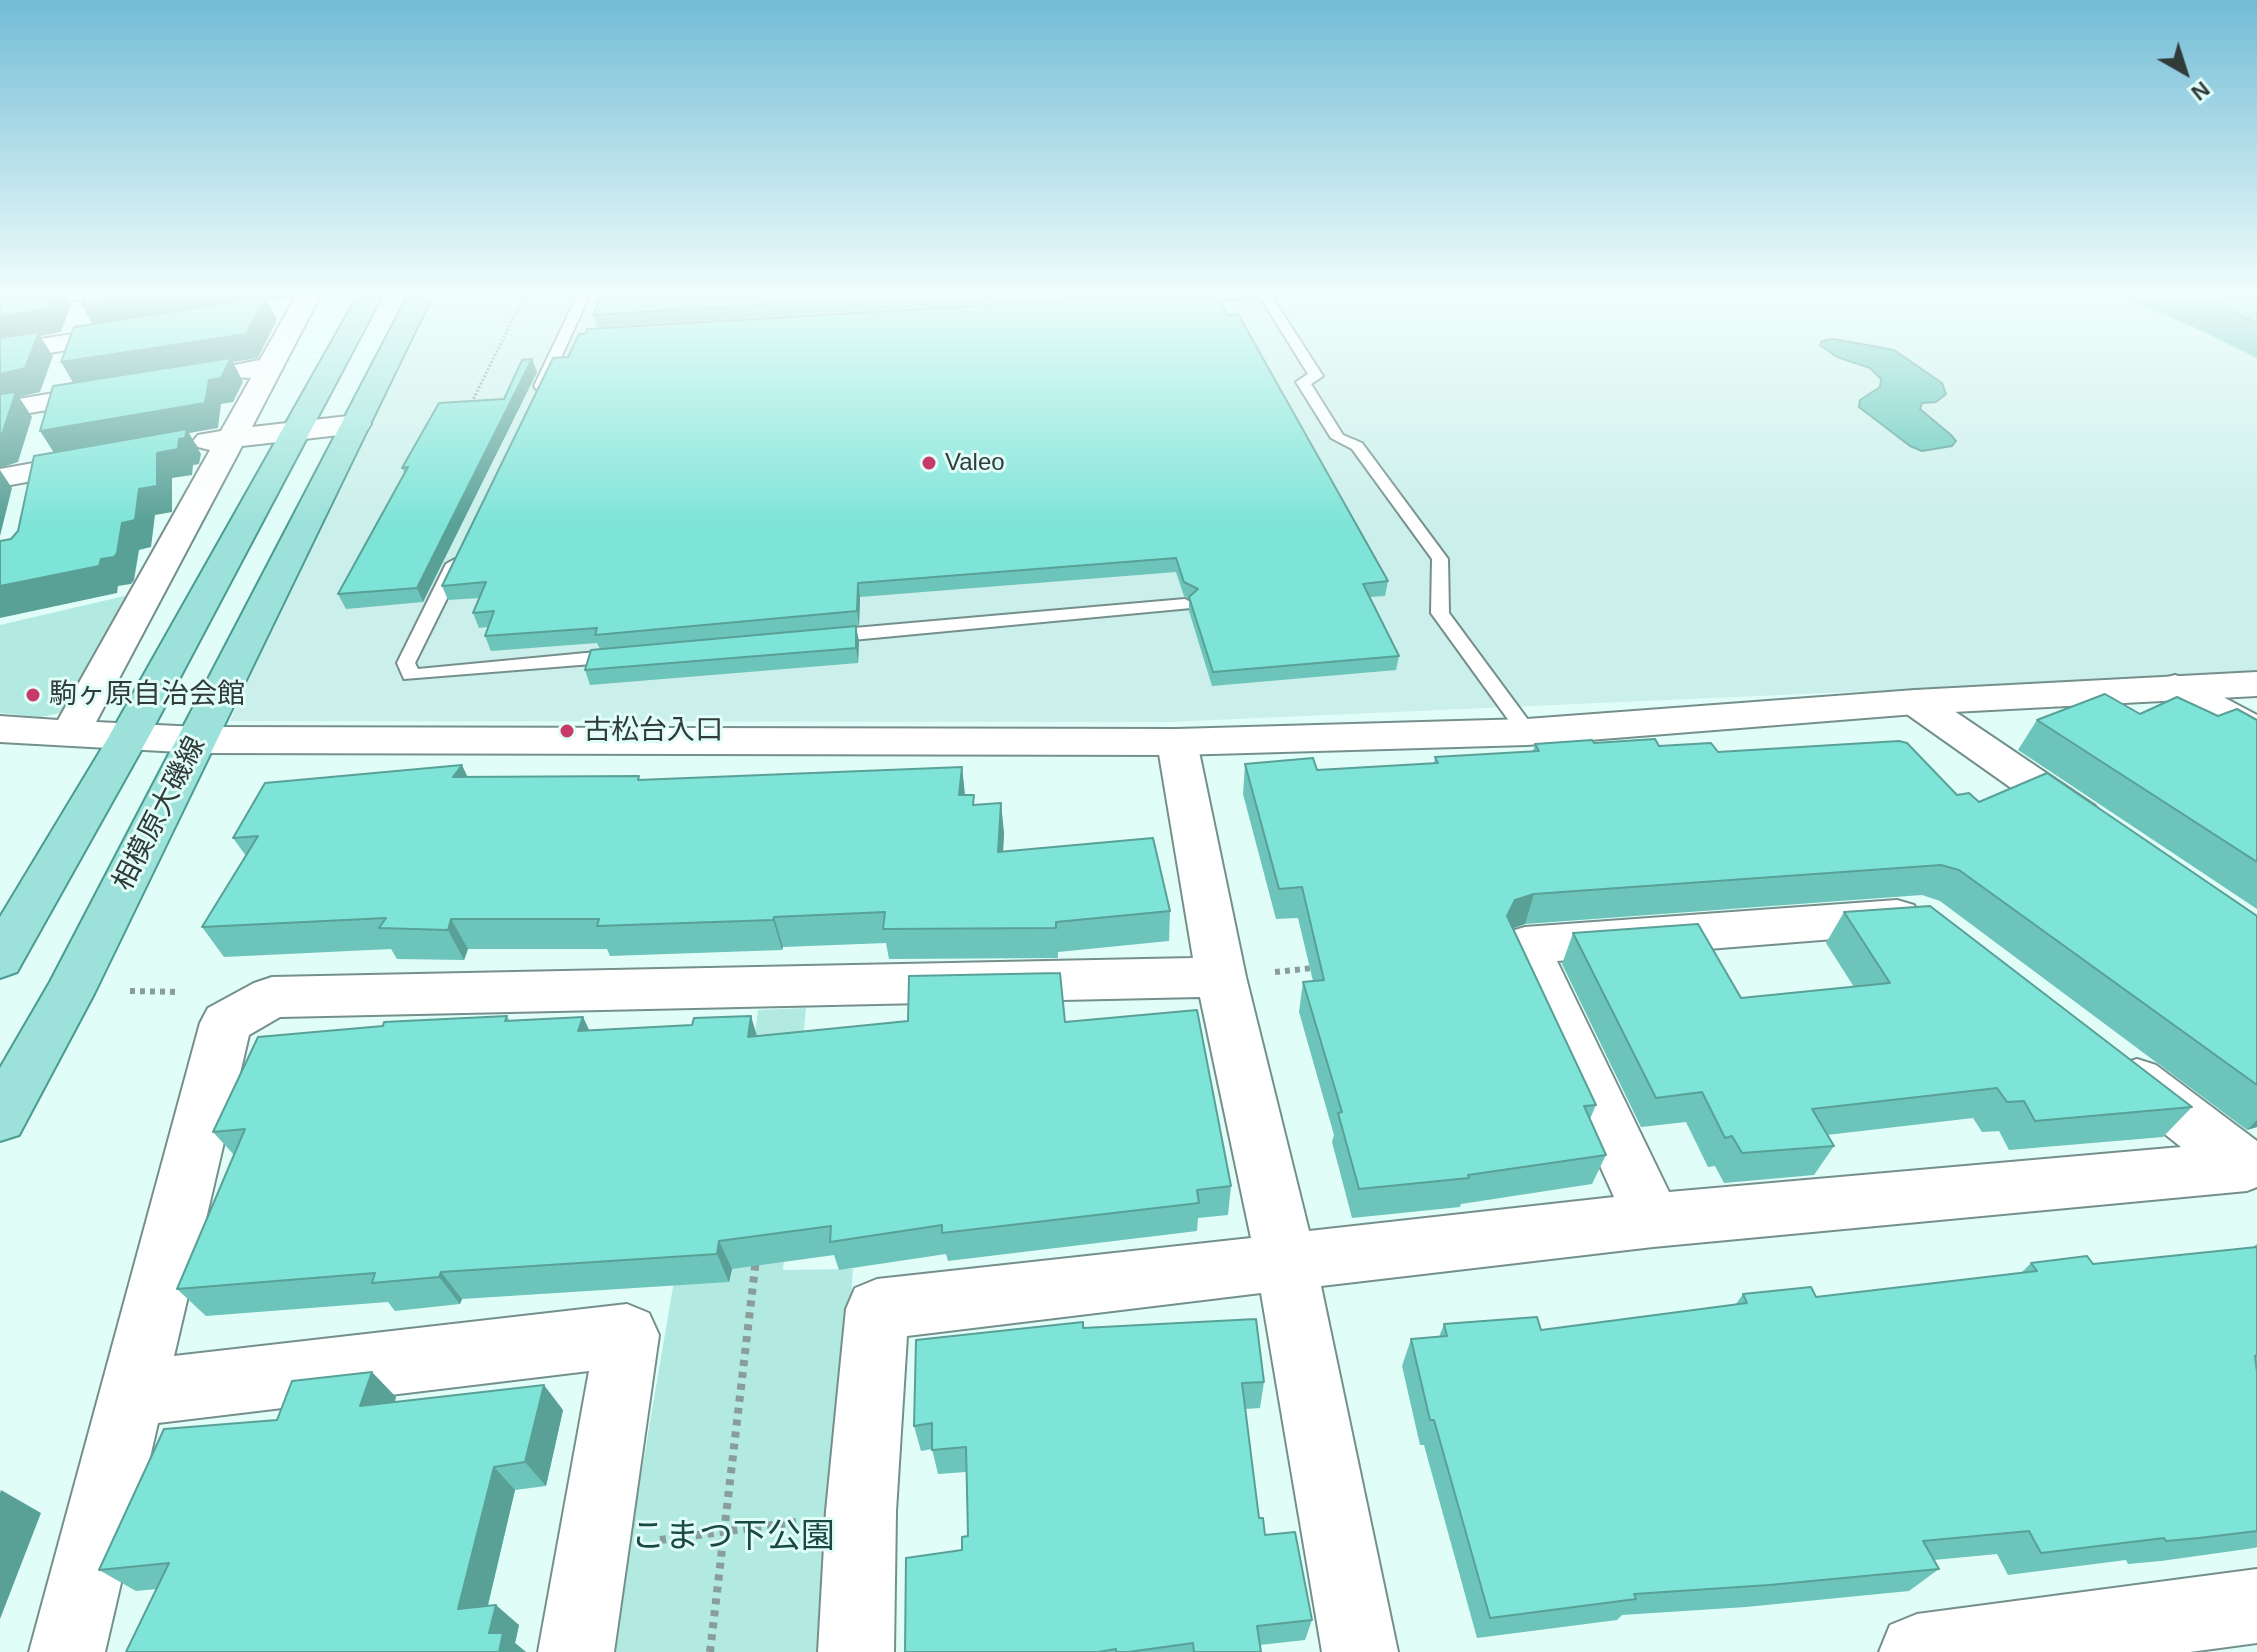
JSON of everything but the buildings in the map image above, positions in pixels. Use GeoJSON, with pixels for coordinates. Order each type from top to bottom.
{"type":"FeatureCollection","features":[{"type":"Feature","properties":{"kind":"main road"},"geometry":{"type":"LineString","coordinates":[[0,959],[128,738],[331,369]]}},
{"type":"Feature","properties":{"kind":"main road","name":"相模原大磯線"},"geometry":{"type":"LineString","coordinates":[[0,1118],[69,994],[384,369]]}},
{"type":"Feature","properties":{"kind":"street"},"geometry":{"type":"LineString","coordinates":[[38,461],[64,369]]}},
{"type":"Feature","properties":{"kind":"street"},"geometry":{"type":"LineString","coordinates":[[224,374],[256,369]]}},
{"type":"Feature","properties":{"kind":"street"},"geometry":{"type":"LineString","coordinates":[[69,734],[269,369]]}},
{"type":"Feature","properties":{"kind":"street"},"geometry":{"type":"LineString","coordinates":[[0,410],[131,389]]}},
{"type":"Feature","properties":{"kind":"street"},"geometry":{"type":"LineString","coordinates":[[184,445],[357,424]]}},
{"type":"Feature","properties":{"kind":"street"},"geometry":{"type":"LineString","coordinates":[[0,478],[38,461],[109,458]]}},
{"type":"Feature","properties":{"kind":"street"},"geometry":{"type":"LineString","coordinates":[[0,729],[198,740],[1177,742],[1527,732],[1915,702],[2257,684]]}},
{"type":"Feature","properties":{"kind":"street"},"geometry":{"type":"LineString","coordinates":[[2175,687],[2257,732]]}},
{"type":"Feature","properties":{"kind":"street"},"geometry":{"type":"LineString","coordinates":[[1915,702],[2112,838]]}},
{"type":"Feature","properties":{"kind":"street"},"geometry":{"type":"LineString","coordinates":[[1177,742],[1221,977],[1286,1262],[1360,1652]]}},
{"type":"Feature","properties":{"kind":"street"},"geometry":{"type":"LineString","coordinates":[[1653,1220],[1525,945],[1921,915],[1946,934]]}},
{"type":"Feature","properties":{"kind":"street"},"geometry":{"type":"LineString","coordinates":[[67,1652],[226,1023],[272,997],[1221,977]]}},
{"type":"Feature","properties":{"kind":"street"},"geometry":{"type":"LineString","coordinates":[[2097,1050],[2252,1170]]}},
{"type":"Feature","properties":{"kind":"street"},"geometry":{"type":"LineString","coordinates":[[856,1652],[861,1511],[877,1309],[1653,1220],[2252,1170]]}},
{"type":"Feature","properties":{"kind":"street"},"geometry":{"type":"LineString","coordinates":[[132,1393],[627,1335],[576,1652]]}},
{"type":"Feature","properties":{"kind":"street"},"geometry":{"type":"LineString","coordinates":[[1917,1652],[2257,1606]]}},
{"type":"Feature","properties":{"kind":"lane"},"geometry":{"type":"LineString","coordinates":[[531,406],[553,369]]}},
{"type":"Feature","properties":{"kind":"lane"},"geometry":{"type":"LineString","coordinates":[[1312,369],[1316,376],[1303,382],[1338,438],[1357,446],[1440,559],[1440,613],[1527,732]]}},
{"type":"Feature","properties":{"kind":"lane"},"geometry":{"type":"LineString","coordinates":[[462,549],[406,663],[411,675],[632,654]]}},
{"type":"Feature","properties":{"kind":"lane"},"geometry":{"type":"LineString","coordinates":[[806,638],[1185,604]]}},
{"type":"Feature","properties":{"kind":"path"},"geometry":{"type":"LineString","coordinates":[[470,407],[488,369]]}},
{"type":"Feature","properties":{"kind":"path"},"geometry":{"type":"LineString","coordinates":[[1221,977],[1327,966]]}},
{"type":"Feature","properties":{"kind":"path"},"geometry":{"type":"LineString","coordinates":[[69,994],[136,991],[232,995],[226,1023]]}},
{"type":"Feature","properties":{"kind":"path"},"geometry":{"type":"LineString","coordinates":[[710,1652],[757,1248]]}},
{"type":"Feature","properties":{"kind":"path"},"geometry":{"type":"LineString","coordinates":[[595,1547],[725,1533],[861,1511]]}},
{"type":"Feature","properties":{"kind":"shaded area"},"geometry":{"type":"Polygon","coordinates":[[[383,369],[2257,369],[2257,674],[1168,722],[230,721],[383,369]]]}},
{"type":"Feature","properties":{"kind":"green space"},"geometry":{"type":"Polygon","coordinates":[[[133,594],[70,711],[41,717],[0,713],[0,625],[133,594]]]}},
{"type":"Feature","properties":{"kind":"green space","name":"こまつ下公園"},"geometry":{"type":"Polygon","coordinates":[[[806,1008],[783,1270],[853,1269],[827,1652],[611,1652],[674,1281],[724,1277],[758,1010],[806,1008]]]}},
{"type":"Feature","properties":{"kind":"water"},"geometry":{"type":"Polygon","coordinates":[[[1871,369],[1922,369],[1942,383],[1946,394],[1936,402],[1922,403],[1920,409],[1951,435],[1956,441],[1952,446],[1922,451],[1910,446],[1859,407],[1860,400],[1880,387],[1881,379],[1871,369]]]}},
{"type":"Feature","properties":{"kind":"place","name":"Valeo"},"geometry":{"type":"Point","coordinates":[929,463]}},
{"type":"Feature","properties":{"kind":"place","name":"駒ヶ原自治会館"},"geometry":{"type":"Point","coordinates":[33,695]}},
{"type":"Feature","properties":{"kind":"place","name":"古松台入口"},"geometry":{"type":"Point","coordinates":[567,731]}}]}
